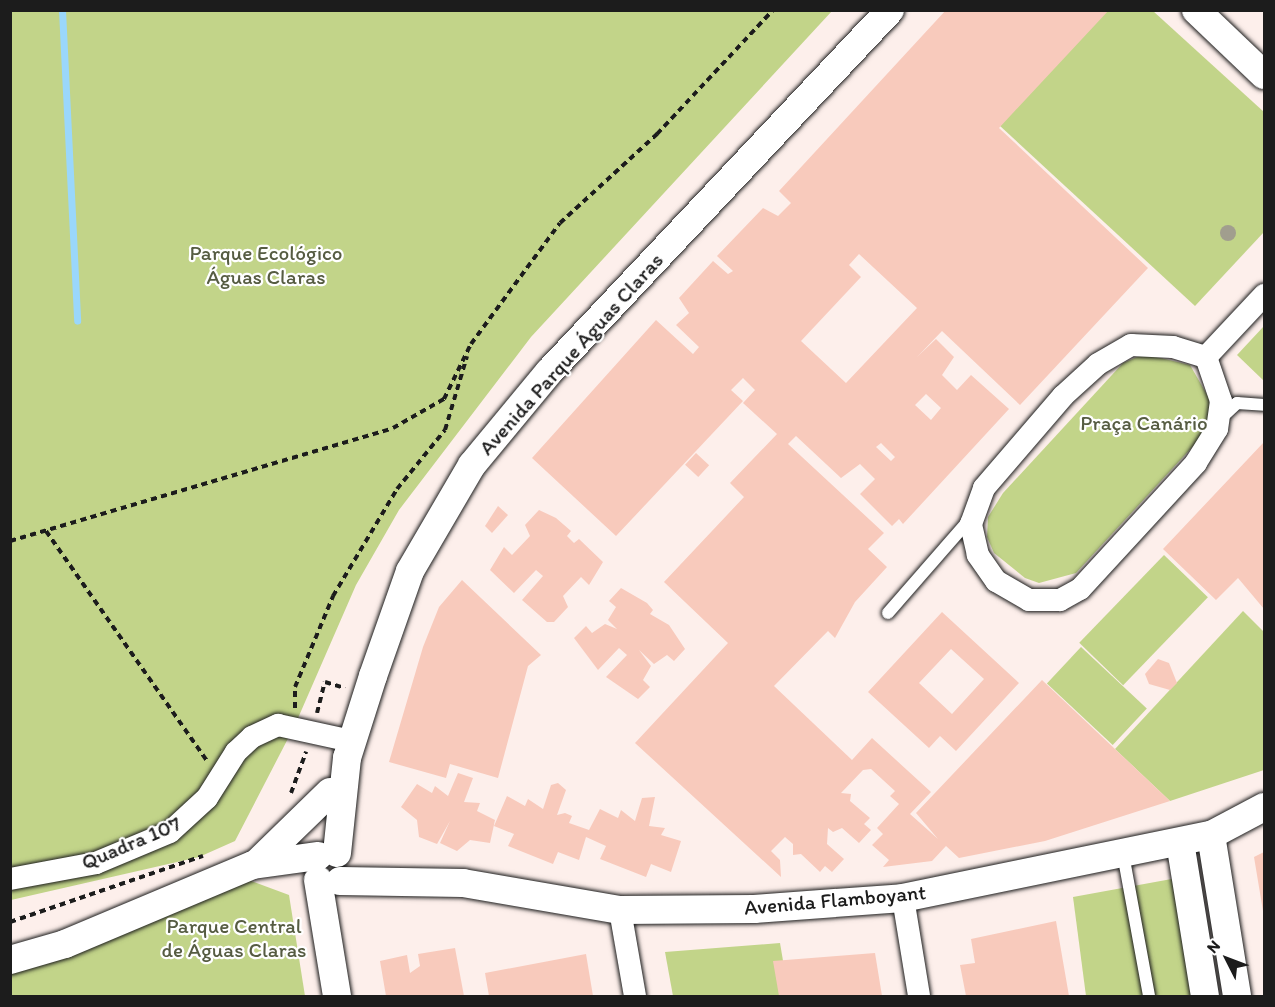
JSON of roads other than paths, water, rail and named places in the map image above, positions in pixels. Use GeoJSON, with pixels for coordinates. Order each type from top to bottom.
{"type":"FeatureCollection","features":[{"type":"Feature","properties":{"kind":"street","name":"Avenida Parque Águas Claras"},"geometry":{"type":"LineString","coordinates":[[337,996],[332,966],[329,869],[330,792],[349,749],[410,571],[472,465],[549,372],[890,10]]}},
{"type":"Feature","properties":{"kind":"street"},"geometry":{"type":"LineString","coordinates":[[1196,10],[1264,75]]}},
{"type":"Feature","properties":{"kind":"street"},"geometry":{"type":"LineString","coordinates":[[1206,357],[1264,295]]}},
{"type":"Feature","properties":{"kind":"street"},"geometry":{"type":"LineString","coordinates":[[1131,345],[1173,347],[1206,357],[1221,401],[1218,421],[1196,463],[1080,589],[1060,600],[1029,600],[996,581],[978,555],[971,524],[984,488],[1098,364],[1131,345]]}},
{"type":"Feature","properties":{"kind":"street","name":"Quadra 107"},"geometry":{"type":"LineString","coordinates":[[10,879],[96,863],[170,832],[190,818],[221,774],[252,736],[294,724],[349,749]]}},
{"type":"Feature","properties":{"kind":"street","name":"Avenida Parque Águas Claras"},"geometry":{"type":"LineString","coordinates":[[329,869],[349,749]]}},
{"type":"Feature","properties":{"kind":"street"},"geometry":{"type":"LineString","coordinates":[[246,869],[330,792]]}},
{"type":"Feature","properties":{"kind":"street","name":"Avenida Flamboyant"},"geometry":{"type":"LineString","coordinates":[[10,960],[246,869],[329,869],[395,883],[463,883],[620,910],[754,909],[903,898],[1211,835],[1264,807]]}},
{"type":"Feature","properties":{"kind":"street"},"geometry":{"type":"LineString","coordinates":[[1211,835],[1238,996]]}},
{"type":"Feature","properties":{"kind":"street"},"geometry":{"type":"LineString","coordinates":[[1180,842],[1205,996]]}},
{"type":"Feature","properties":{"kind":"street"},"geometry":{"type":"LineString","coordinates":[[903,898],[919,996]]}},
{"type":"Feature","properties":{"kind":"street"},"geometry":{"type":"LineString","coordinates":[[620,910],[635,996]]}},
{"type":"Feature","properties":{"kind":"lane"},"geometry":{"type":"LineString","coordinates":[[1218,421],[1237,403],[1264,405]]}},
{"type":"Feature","properties":{"kind":"lane"},"geometry":{"type":"LineString","coordinates":[[888,613],[975,512]]}},
{"type":"Feature","properties":{"kind":"lane"},"geometry":{"type":"LineString","coordinates":[[1123,854],[1149,996]]}},
{"type":"Feature","properties":{"kind":"waterway"},"geometry":{"type":"LineString","coordinates":[[62,10],[77,321]]}},
{"type":"Feature","properties":{"kind":"park label","name":"Parque Ecológico Águas Claras"},"geometry":{"type":"Point","coordinates":[266,265]}},
{"type":"Feature","properties":{"kind":"park label","name":"Praça Canário"},"geometry":{"type":"Point","coordinates":[1144,423]}},
{"type":"Feature","properties":{"kind":"park label","name":"Parque Central de Águas Claras"},"geometry":{"type":"Point","coordinates":[234,938]}}]}
